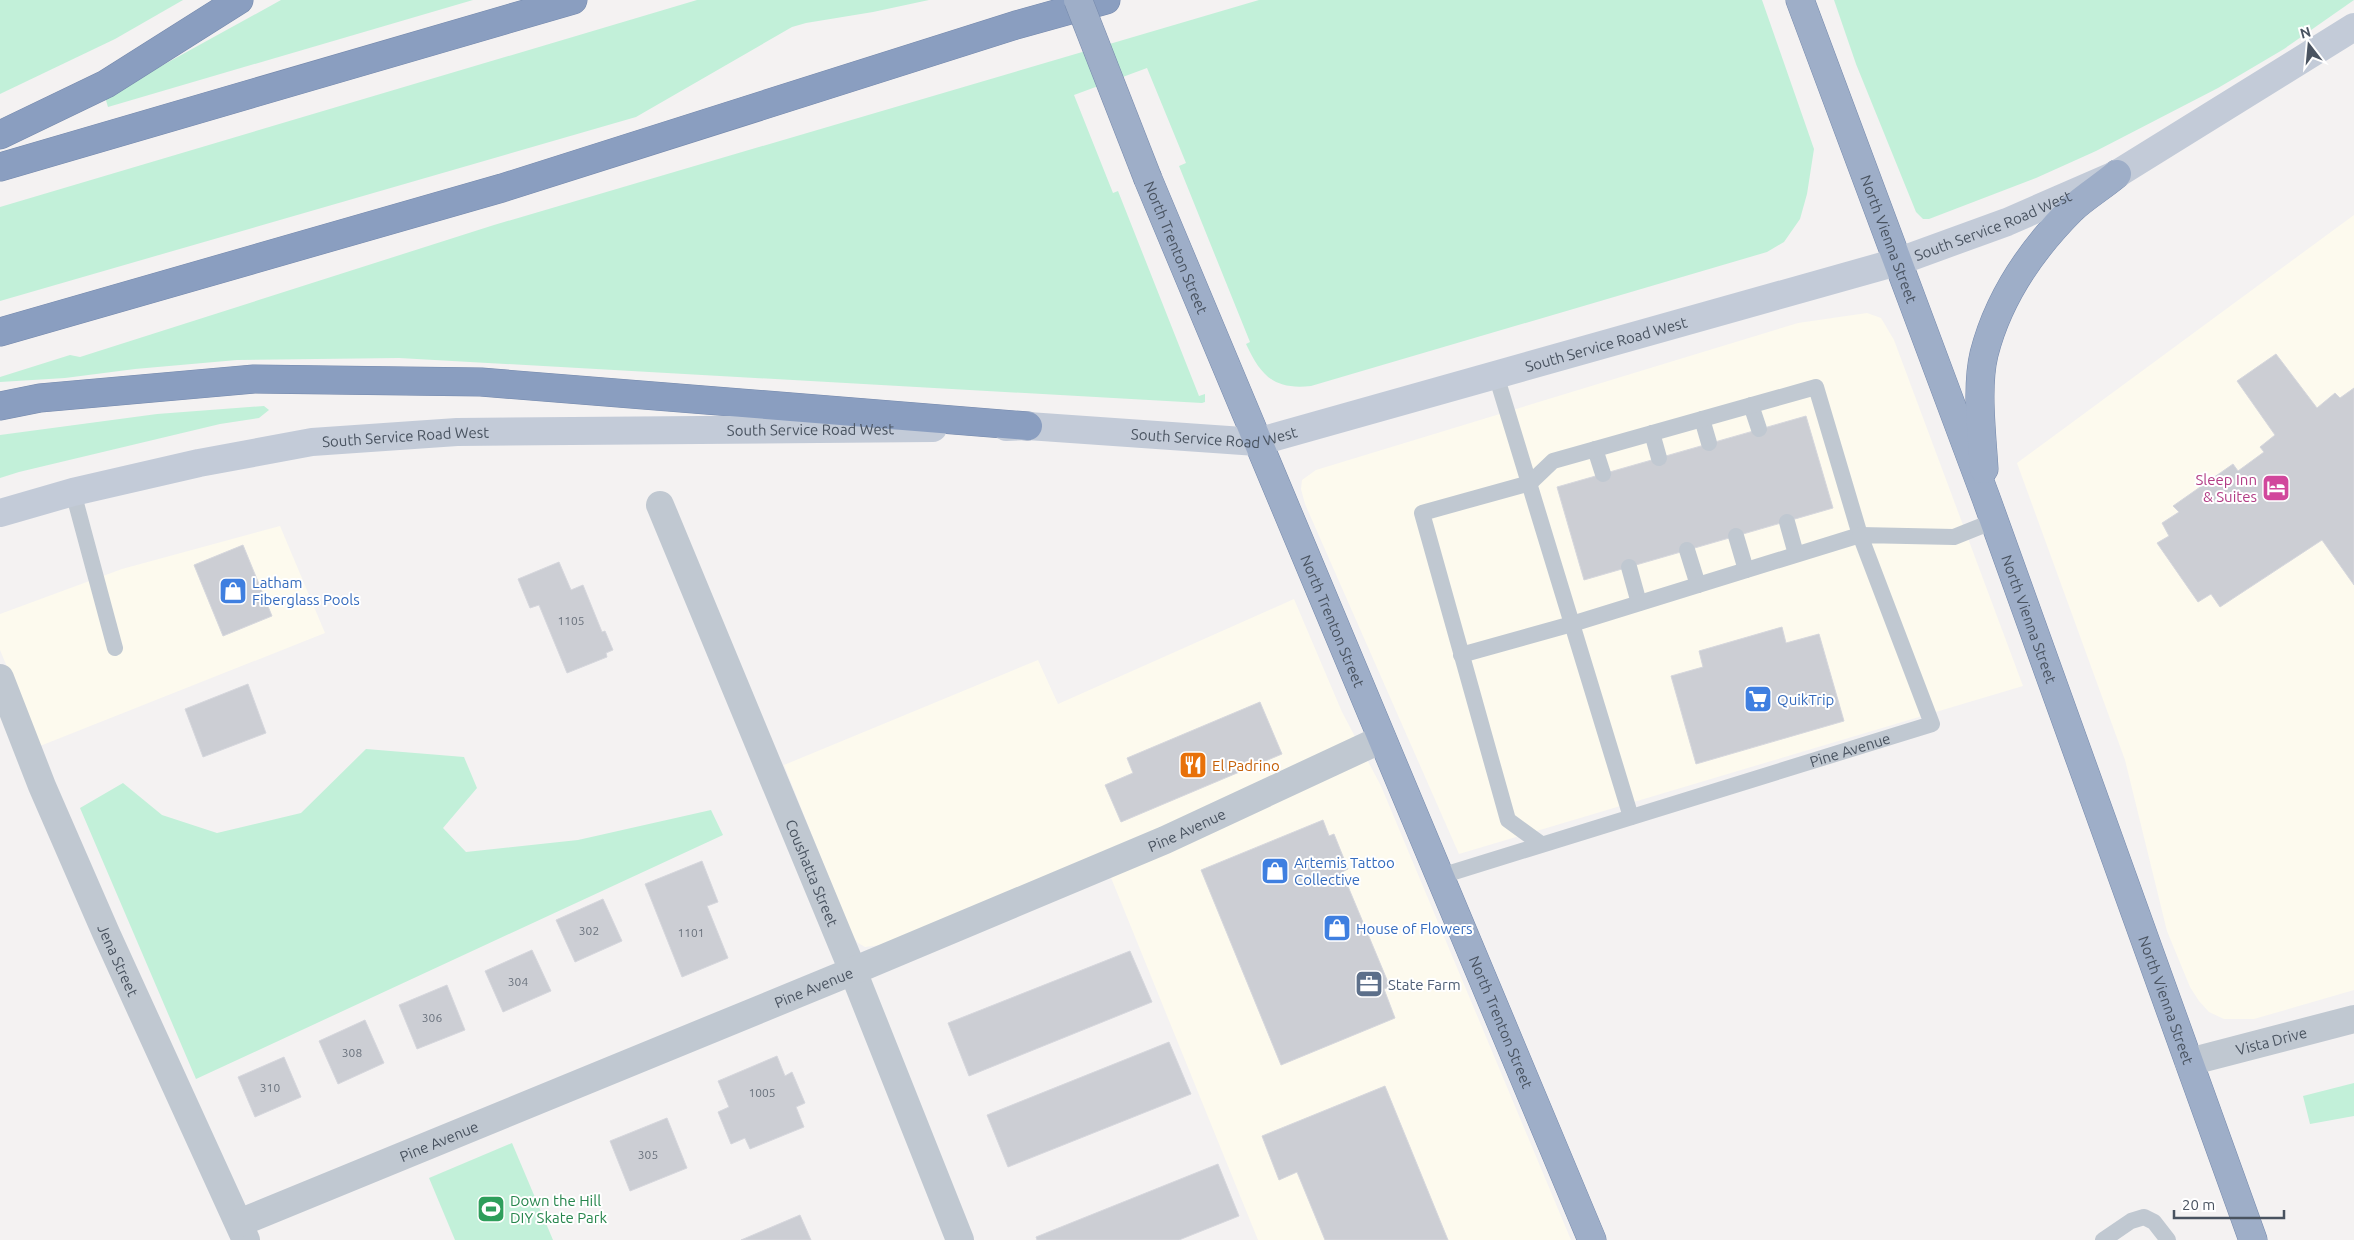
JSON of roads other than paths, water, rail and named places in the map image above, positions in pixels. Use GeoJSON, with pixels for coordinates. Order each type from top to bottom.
{"type":"FeatureCollection","features":[{"type":"Feature","properties":{"kind":"highway"},"geometry":{"type":"LineString","coordinates":[[0,134],[106,84],[239,0]]}},
{"type":"Feature","properties":{"kind":"highway"},"geometry":{"type":"LineString","coordinates":[[0,166],[574,0]]}},
{"type":"Feature","properties":{"kind":"highway","name":"North Trenton Street"},"geometry":{"type":"LineString","coordinates":[[1078,0],[1148,179],[1257,442],[1441,876],[1592,1240]]}},
{"type":"Feature","properties":{"kind":"highway"},"geometry":{"type":"LineString","coordinates":[[0,332],[502,188],[1016,25],[1106,0]]}},
{"type":"Feature","properties":{"kind":"highway","name":"North Vienna Street"},"geometry":{"type":"LineString","coordinates":[[1800,0],[1990,509],[2253,1240]]}},
{"type":"Feature","properties":{"kind":"highway"},"geometry":{"type":"LineString","coordinates":[[1990,509],[1981,401],[1984,356],[1999,313],[2016,279],[2036,250],[2073,208],[2118,174]]}},
{"type":"Feature","properties":{"kind":"highway"},"geometry":{"type":"LineString","coordinates":[[0,406],[40,398],[254,379],[481,382],[804,406],[1028,426]]}},
{"type":"Feature","properties":{"kind":"main road","name":"South Service Road West"},"geometry":{"type":"LineString","coordinates":[[0,512],[73,492],[199,463],[312,442],[457,432],[869,430],[1028,426],[1257,442],[1897,262],[2007,222],[2118,174],[2354,26]]}},
{"type":"Feature","properties":{"kind":"street","name":"Coushatta Street"},"geometry":{"type":"LineString","coordinates":[[660,505],[853,971],[960,1240]]}},
{"type":"Feature","properties":{"kind":"street","name":"Jena Street"},"geometry":{"type":"LineString","coordinates":[[0,678],[42,786],[106,933],[243,1232]]}},
{"type":"Feature","properties":{"kind":"street","name":"Pine Avenue"},"geometry":{"type":"LineString","coordinates":[[243,1232],[853,971],[1165,840],[1382,739]]}},
{"type":"Feature","properties":{"kind":"street","name":"Vista Drive"},"geometry":{"type":"LineString","coordinates":[[2189,1062],[2354,1019]]}},
{"type":"Feature","properties":{"kind":"lane"},"geometry":{"type":"LineString","coordinates":[[1496,375],[1631,817]]}},
{"type":"Feature","properties":{"kind":"lane"},"geometry":{"type":"LineString","coordinates":[[1541,844],[1508,820],[1422,514],[1530,482],[1553,461],[1816,387],[1860,535]]}},
{"type":"Feature","properties":{"kind":"lane"},"geometry":{"type":"LineString","coordinates":[[1751,405],[1759,429]]}},
{"type":"Feature","properties":{"kind":"lane"},"geometry":{"type":"LineString","coordinates":[[1702,419],[1709,443]]}},
{"type":"Feature","properties":{"kind":"lane"},"geometry":{"type":"LineString","coordinates":[[1652,433],[1659,458]]}},
{"type":"Feature","properties":{"kind":"lane"},"geometry":{"type":"LineString","coordinates":[[1595,449],[1603,474]]}},
{"type":"Feature","properties":{"kind":"lane"},"geometry":{"type":"LineString","coordinates":[[73,492],[114,648]]}},
{"type":"Feature","properties":{"kind":"lane"},"geometry":{"type":"LineString","coordinates":[[1461,655],[1572,624],[1860,535],[1954,537],[1990,509]]}},
{"type":"Feature","properties":{"kind":"lane"},"geometry":{"type":"LineString","coordinates":[[1787,522],[1796,554]]}},
{"type":"Feature","properties":{"kind":"lane","name":"Pine Avenue"},"geometry":{"type":"LineString","coordinates":[[1441,876],[1932,724],[1860,535]]}},
{"type":"Feature","properties":{"kind":"lane"},"geometry":{"type":"LineString","coordinates":[[1736,536],[1746,570]]}},
{"type":"Feature","properties":{"kind":"lane"},"geometry":{"type":"LineString","coordinates":[[1687,550],[1698,585]]}},
{"type":"Feature","properties":{"kind":"lane"},"geometry":{"type":"LineString","coordinates":[[1629,567],[1639,603]]}},
{"type":"Feature","properties":{"kind":"lane"},"geometry":{"type":"LineString","coordinates":[[2103,1240],[2131,1221],[2144,1217],[2154,1222],[2168,1240]]}},
{"type":"Feature","properties":{"kind":"place","name":"Sleep Inn & Suites"},"geometry":{"type":"Point","coordinates":[2276,488]}},
{"type":"Feature","properties":{"kind":"place","name":"Latham Fiberglass Pools"},"geometry":{"type":"Point","coordinates":[233,591]}},
{"type":"Feature","properties":{"kind":"place","name":"QuikTrip"},"geometry":{"type":"Point","coordinates":[1758,699]}},
{"type":"Feature","properties":{"kind":"place","name":"El Padrino"},"geometry":{"type":"Point","coordinates":[1193,765]}},
{"type":"Feature","properties":{"kind":"place","name":"Artemis Tattoo Collective"},"geometry":{"type":"Point","coordinates":[1275,871]}},
{"type":"Feature","properties":{"kind":"place","name":"House of Flowers"},"geometry":{"type":"Point","coordinates":[1337,928]}},
{"type":"Feature","properties":{"kind":"place","name":"State Farm"},"geometry":{"type":"Point","coordinates":[1369,984]}},
{"type":"Feature","properties":{"kind":"place","name":"Down the Hill DIY Skate Park"},"geometry":{"type":"Point","coordinates":[491,1209]}}]}
